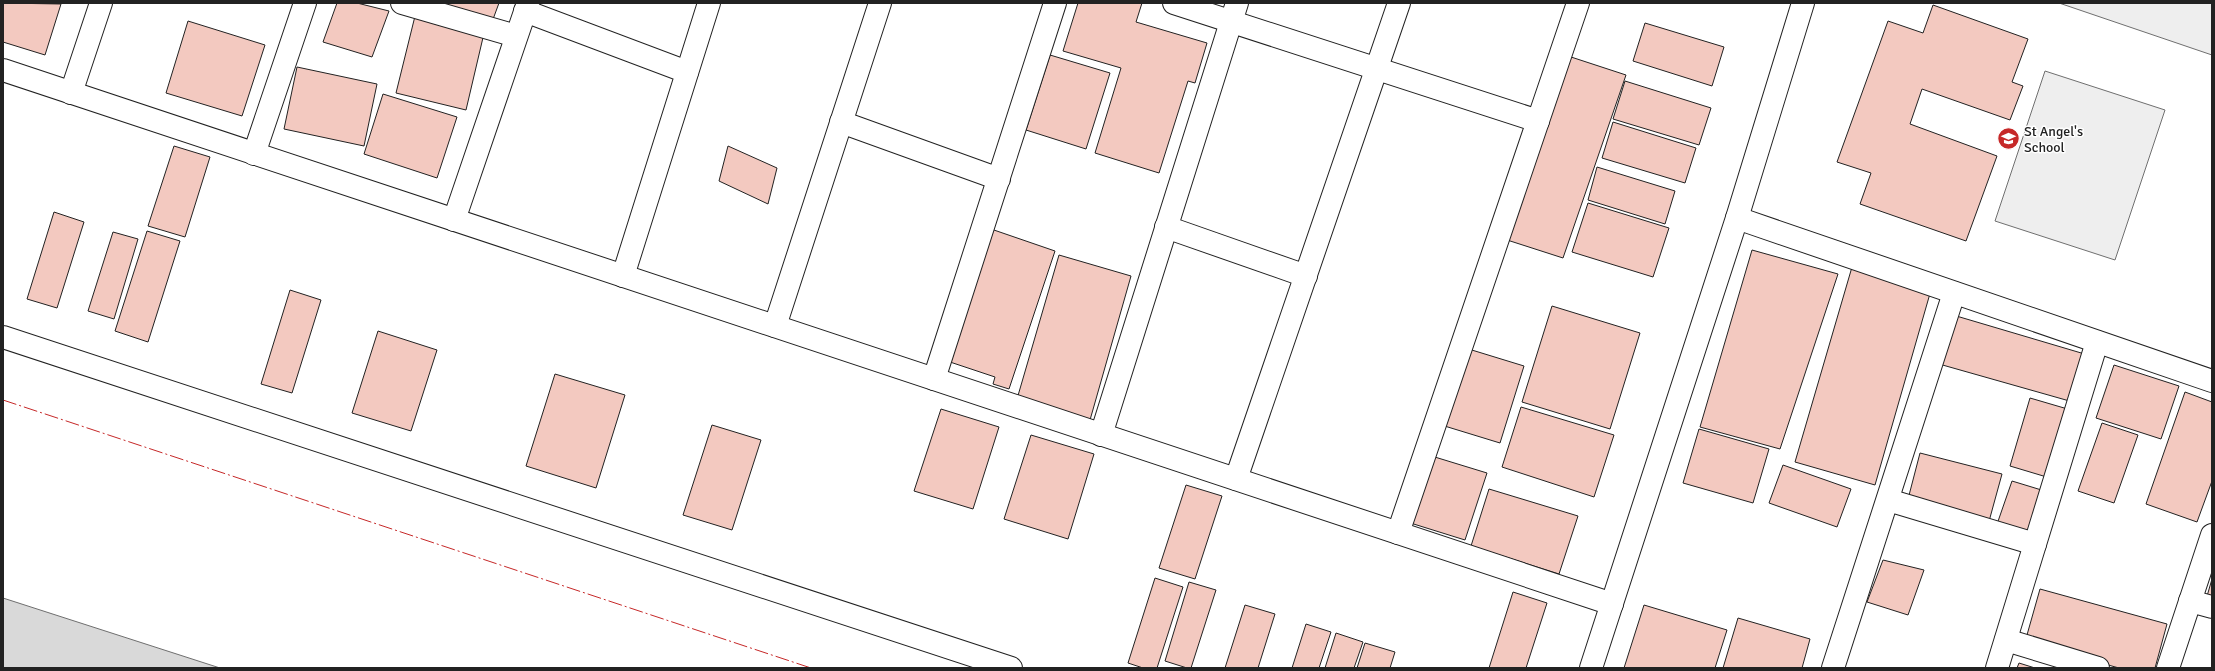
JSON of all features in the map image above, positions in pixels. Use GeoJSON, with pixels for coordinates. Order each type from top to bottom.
{"type":"FeatureCollection","features":[{"type":"Feature","properties":{"kind":"street"},"geometry":{"type":"LineString","coordinates":[[71,93],[101,3]]}},
{"type":"Feature","properties":{"kind":"street"},"geometry":{"type":"LineString","coordinates":[[254,154],[305,3]]}},
{"type":"Feature","properties":{"kind":"street"},"geometry":{"type":"LineString","coordinates":[[402,3],[516,36]]}},
{"type":"Feature","properties":{"kind":"street"},"geometry":{"type":"LineString","coordinates":[[622,276],[709,3]]}},
{"type":"Feature","properties":{"kind":"street"},"geometry":{"type":"LineString","coordinates":[[775,326],[880,3]]}},
{"type":"Feature","properties":{"kind":"street"},"geometry":{"type":"LineString","coordinates":[[934,379],[1055,3]]}},
{"type":"Feature","properties":{"kind":"street"},"geometry":{"type":"LineString","coordinates":[[1174,3],[1234,12],[1376,68],[1538,121]]}},
{"type":"Feature","properties":{"kind":"street"},"geometry":{"type":"LineString","coordinates":[[1236,479],[1399,3]]}},
{"type":"Feature","properties":{"kind":"street"},"geometry":{"type":"LineString","coordinates":[[1398,533],[1578,3]]}},
{"type":"Feature","properties":{"kind":"street"},"geometry":{"type":"LineString","coordinates":[[1591,668],[1737,218],[1803,3]]}},
{"type":"Feature","properties":{"kind":"street"},"geometry":{"type":"LineString","coordinates":[[454,220],[527,7],[687,72]]}},
{"type":"Feature","properties":{"kind":"street"},"geometry":{"type":"LineString","coordinates":[[1101,434],[1234,12]]}},
{"type":"Feature","properties":{"kind":"street"},"geometry":{"type":"LineString","coordinates":[[3,70],[1612,604]]}},
{"type":"Feature","properties":{"kind":"street"},"geometry":{"type":"LineString","coordinates":[[841,122],[998,179]]}},
{"type":"Feature","properties":{"kind":"street"},"geometry":{"type":"LineString","coordinates":[[1737,218],[2212,381]]}},
{"type":"Feature","properties":{"kind":"street"},"geometry":{"type":"LineString","coordinates":[[1166,227],[1306,276]]}},
{"type":"Feature","properties":{"kind":"street"},"geometry":{"type":"LineString","coordinates":[[1833,668],[1954,293]]}},
{"type":"Feature","properties":{"kind":"street"},"geometry":{"type":"LineString","coordinates":[[3,337],[1011,668]]}},
{"type":"Feature","properties":{"kind":"street"},"geometry":{"type":"LineString","coordinates":[[1998,668],[2097,342]]}},
{"type":"Feature","properties":{"kind":"street"},"geometry":{"type":"LineString","coordinates":[[1888,500],[2035,544]]}},
{"type":"Feature","properties":{"kind":"street"},"geometry":{"type":"LineString","coordinates":[[2168,668],[2212,534]]}},
{"type":"Feature","properties":{"kind":"street"},"geometry":{"type":"LineString","coordinates":[[2190,601],[2212,607]]}},
{"type":"Feature","properties":{"kind":"street"},"geometry":{"type":"LineString","coordinates":[[2006,640],[2098,668]]}},
{"type":"Feature","properties":{"kind":"shaded area"},"geometry":{"type":"Polygon","coordinates":[[[2059,3],[2212,3],[2212,55],[2059,3]]]}},
{"type":"Feature","properties":{"kind":"shaded area"},"geometry":{"type":"Polygon","coordinates":[[[2045,71],[2165,110],[2115,260],[1995,221],[2045,71]]]}},
{"type":"Feature","properties":{"kind":"shaded area"},"geometry":{"type":"Polygon","coordinates":[[[3,598],[220,668],[3,668],[3,598]]]}},
{"type":"Feature","properties":{"kind":"building"},"geometry":{"type":"Polygon","coordinates":[[[3,3],[61,4],[45,55],[3,42],[3,3]]]}},
{"type":"Feature","properties":{"kind":"building"},"geometry":{"type":"Polygon","coordinates":[[[337,3],[357,3],[389,11],[372,57],[323,42],[337,3]]]}},
{"type":"Feature","properties":{"kind":"building"},"geometry":{"type":"Polygon","coordinates":[[[435,3],[499,3],[492,22],[435,3]]]}},
{"type":"Feature","properties":{"kind":"building"},"geometry":{"type":"Polygon","coordinates":[[[1078,3],[1142,3],[1136,22],[1207,43],[1195,83],[1188,81],[1159,173],[1095,153],[1121,68],[1063,51],[1078,3]]]}},
{"type":"Feature","properties":{"kind":"building"},"geometry":{"type":"Polygon","coordinates":[[[1933,5],[2028,39],[2012,82],[2023,86],[2010,120],[1922,89],[1910,124],[1997,156],[1966,241],[1860,204],[1871,173],[1837,162],[1888,21],[1923,33],[1933,5]]]}},
{"type":"Feature","properties":{"kind":"building"},"geometry":{"type":"Polygon","coordinates":[[[416,12],[485,29],[466,110],[396,93],[416,12]]]}},
{"type":"Feature","properties":{"kind":"building"},"geometry":{"type":"Polygon","coordinates":[[[188,21],[265,45],[242,116],[166,93],[188,21]]]}},
{"type":"Feature","properties":{"kind":"building"},"geometry":{"type":"Polygon","coordinates":[[[1645,23],[1724,47],[1712,86],[1633,61],[1645,23]]]}},
{"type":"Feature","properties":{"kind":"building"},"geometry":{"type":"Polygon","coordinates":[[[1050,55],[1110,73],[1086,149],[1026,130],[1050,55]]]}},
{"type":"Feature","properties":{"kind":"building"},"geometry":{"type":"Polygon","coordinates":[[[1568,56],[1626,75],[1563,258],[1504,239],[1568,56]]]}},
{"type":"Feature","properties":{"kind":"building"},"geometry":{"type":"Polygon","coordinates":[[[297,67],[377,84],[364,146],[284,129],[297,67]]]}},
{"type":"Feature","properties":{"kind":"building"},"geometry":{"type":"Polygon","coordinates":[[[1625,81],[1711,108],[1699,145],[1613,119],[1625,81]]]}},
{"type":"Feature","properties":{"kind":"building"},"geometry":{"type":"Polygon","coordinates":[[[383,94],[457,117],[437,178],[364,154],[383,94]]]}},
{"type":"Feature","properties":{"kind":"building"},"geometry":{"type":"Polygon","coordinates":[[[1613,122],[1696,148],[1685,183],[1602,158],[1613,122]]]}},
{"type":"Feature","properties":{"kind":"building"},"geometry":{"type":"Polygon","coordinates":[[[174,146],[210,157],[185,237],[148,226],[174,146]]]}},
{"type":"Feature","properties":{"kind":"building"},"geometry":{"type":"Polygon","coordinates":[[[728,146],[777,168],[768,204],[719,181],[728,146]]]}},
{"type":"Feature","properties":{"kind":"building"},"geometry":{"type":"Polygon","coordinates":[[[1597,167],[1675,191],[1665,224],[1588,200],[1597,167]]]}},
{"type":"Feature","properties":{"kind":"building"},"geometry":{"type":"Polygon","coordinates":[[[1588,203],[1669,228],[1653,277],[1572,252],[1588,203]]]}},
{"type":"Feature","properties":{"kind":"building"},"geometry":{"type":"Polygon","coordinates":[[[54,212],[84,222],[57,308],[27,299],[54,212]]]}},
{"type":"Feature","properties":{"kind":"building"},"geometry":{"type":"Polygon","coordinates":[[[991,229],[1055,251],[1009,389],[993,384],[995,377],[947,361],[991,229]]]}},
{"type":"Feature","properties":{"kind":"building"},"geometry":{"type":"Polygon","coordinates":[[[147,231],[180,241],[148,342],[115,331],[147,231]]]}},
{"type":"Feature","properties":{"kind":"building"},"geometry":{"type":"Polygon","coordinates":[[[113,232],[138,239],[114,319],[88,311],[113,232]]]}},
{"type":"Feature","properties":{"kind":"building"},"geometry":{"type":"Polygon","coordinates":[[[1752,250],[1838,274],[1780,449],[1700,427],[1752,250]]]}},
{"type":"Feature","properties":{"kind":"building"},"geometry":{"type":"Polygon","coordinates":[[[1059,255],[1131,276],[1090,420],[1017,399],[1059,255]]]}},
{"type":"Feature","properties":{"kind":"building"},"geometry":{"type":"Polygon","coordinates":[[[1852,267],[1931,290],[1875,485],[1795,462],[1852,267]]]}},
{"type":"Feature","properties":{"kind":"building"},"geometry":{"type":"Polygon","coordinates":[[[290,290],[321,300],[292,393],[261,384],[290,290]]]}},
{"type":"Feature","properties":{"kind":"building"},"geometry":{"type":"Polygon","coordinates":[[[1552,306],[1640,333],[1610,429],[1522,402],[1552,306]]]}},
{"type":"Feature","properties":{"kind":"building"},"geometry":{"type":"Polygon","coordinates":[[[1953,315],[2088,355],[2073,402],[1939,364],[1953,315]]]}},
{"type":"Feature","properties":{"kind":"building"},"geometry":{"type":"Polygon","coordinates":[[[378,331],[437,350],[411,431],[352,413],[378,331]]]}},
{"type":"Feature","properties":{"kind":"building"},"geometry":{"type":"Polygon","coordinates":[[[1462,347],[1524,366],[1500,443],[1438,424],[1462,347]]]}},
{"type":"Feature","properties":{"kind":"building"},"geometry":{"type":"Polygon","coordinates":[[[2114,365],[2179,386],[2161,439],[2096,418],[2114,365]]]}},
{"type":"Feature","properties":{"kind":"building"},"geometry":{"type":"Polygon","coordinates":[[[555,374],[625,395],[596,488],[526,466],[555,374]]]}},
{"type":"Feature","properties":{"kind":"building"},"geometry":{"type":"Polygon","coordinates":[[[2185,392],[2212,402],[2212,481],[2197,522],[2146,504],[2185,392]]]}},
{"type":"Feature","properties":{"kind":"building"},"geometry":{"type":"Polygon","coordinates":[[[2030,398],[2071,410],[2050,478],[2010,466],[2030,398]]]}},
{"type":"Feature","properties":{"kind":"building"},"geometry":{"type":"Polygon","coordinates":[[[1521,407],[1614,435],[1594,497],[1502,467],[1521,407]]]}},
{"type":"Feature","properties":{"kind":"building"},"geometry":{"type":"Polygon","coordinates":[[[941,409],[999,427],[973,509],[914,491],[941,409]]]}},
{"type":"Feature","properties":{"kind":"building"},"geometry":{"type":"Polygon","coordinates":[[[2102,423],[2138,435],[2114,503],[2078,491],[2102,423]]]}},
{"type":"Feature","properties":{"kind":"building"},"geometry":{"type":"Polygon","coordinates":[[[712,425],[761,440],[732,530],[683,515],[712,425]]]}},
{"type":"Feature","properties":{"kind":"building"},"geometry":{"type":"Polygon","coordinates":[[[1699,429],[1769,449],[1753,503],[1683,483],[1699,429]]]}},
{"type":"Feature","properties":{"kind":"building"},"geometry":{"type":"Polygon","coordinates":[[[1031,435],[1094,454],[1068,539],[1004,519],[1031,435]]]}},
{"type":"Feature","properties":{"kind":"building"},"geometry":{"type":"Polygon","coordinates":[[[1920,453],[2002,474],[1988,525],[1907,503],[1920,453]]]}},
{"type":"Feature","properties":{"kind":"building"},"geometry":{"type":"Polygon","coordinates":[[[1425,454],[1487,473],[1465,540],[1404,521],[1425,454]]]}},
{"type":"Feature","properties":{"kind":"building"},"geometry":{"type":"Polygon","coordinates":[[[1783,465],[1851,489],[1837,527],[1769,503],[1783,465]]]}},
{"type":"Feature","properties":{"kind":"building"},"geometry":{"type":"Polygon","coordinates":[[[2012,481],[2048,492],[2032,542],[1995,530],[2012,481]]]}},
{"type":"Feature","properties":{"kind":"building"},"geometry":{"type":"Polygon","coordinates":[[[1186,485],[1222,496],[1195,579],[1159,568],[1186,485]]]}},
{"type":"Feature","properties":{"kind":"building"},"geometry":{"type":"Polygon","coordinates":[[[1489,489],[1578,516],[1559,574],[1471,546],[1489,489]]]}},
{"type":"Feature","properties":{"kind":"building"},"geometry":{"type":"Polygon","coordinates":[[[1883,560],[1924,570],[1908,615],[1867,602],[1883,560]]]}},
{"type":"Feature","properties":{"kind":"building"},"geometry":{"type":"Polygon","coordinates":[[[1155,578],[1183,587],[1157,668],[1143,668],[1128,663],[1155,578]]]}},
{"type":"Feature","properties":{"kind":"building"},"geometry":{"type":"Polygon","coordinates":[[[2212,579],[2212,605],[2205,603],[2212,579]]]}},
{"type":"Feature","properties":{"kind":"building"},"geometry":{"type":"Polygon","coordinates":[[[1189,582],[1216,590],[1191,668],[1187,668],[1165,661],[1189,582]]]}},
{"type":"Feature","properties":{"kind":"building"},"geometry":{"type":"Polygon","coordinates":[[[2040,589],[2167,624],[2155,668],[2119,668],[2025,642],[2040,589]]]}},
{"type":"Feature","properties":{"kind":"building"},"geometry":{"type":"Polygon","coordinates":[[[1513,592],[1547,603],[1526,668],[1489,668],[1513,592]]]}},
{"type":"Feature","properties":{"kind":"building"},"geometry":{"type":"Polygon","coordinates":[[[1245,605],[1275,614],[1258,668],[1225,668],[1245,605]]]}},
{"type":"Feature","properties":{"kind":"building"},"geometry":{"type":"Polygon","coordinates":[[[1644,605],[1727,630],[1715,668],[1624,668],[1644,605]]]}},
{"type":"Feature","properties":{"kind":"building"},"geometry":{"type":"Polygon","coordinates":[[[1738,618],[1810,639],[1802,668],[1723,668],[1738,618]]]}},
{"type":"Feature","properties":{"kind":"building"},"geometry":{"type":"Polygon","coordinates":[[[1306,624],[1331,632],[1319,668],[1292,668],[1306,624]]]}},
{"type":"Feature","properties":{"kind":"building"},"geometry":{"type":"Polygon","coordinates":[[[1336,633],[1363,642],[1354,668],[1325,668],[1336,633]]]}},
{"type":"Feature","properties":{"kind":"building"},"geometry":{"type":"Polygon","coordinates":[[[1365,643],[1395,652],[1390,668],[1357,668],[1365,643]]]}},
{"type":"Feature","properties":{"kind":"building"},"geometry":{"type":"Polygon","coordinates":[[[2019,663],[2035,668],[2017,668],[2019,663]]]}},
{"type":"Feature","properties":{"kind":"power"},"geometry":{"type":"LineString","coordinates":[[3,400],[811,668]]}},
{"type":"Feature","properties":{"kind":"place","name":"St Angel's School"},"geometry":{"type":"Point","coordinates":[2008,139]}}]}
